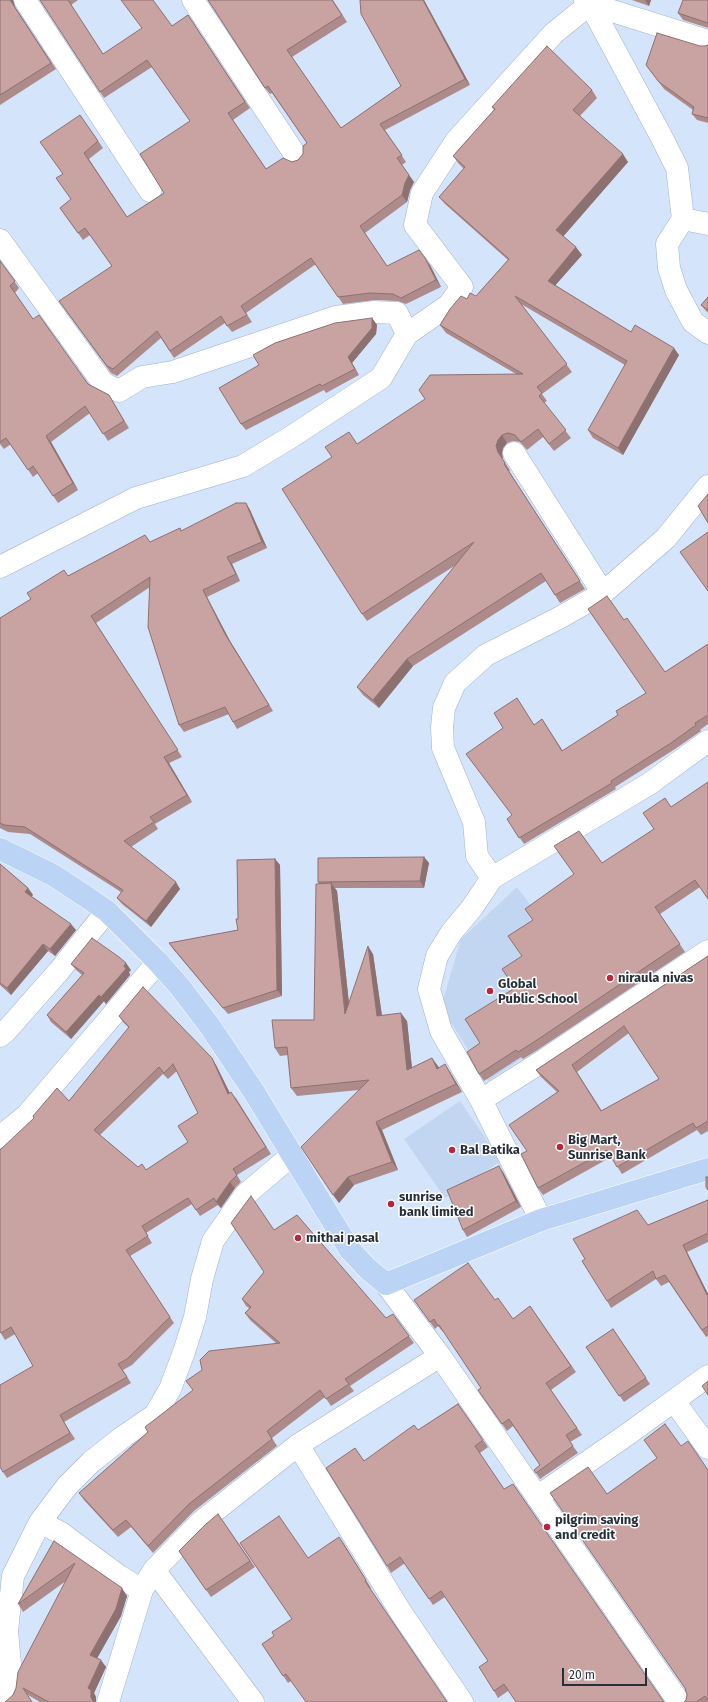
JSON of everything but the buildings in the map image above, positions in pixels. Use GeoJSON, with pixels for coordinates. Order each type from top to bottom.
{"type":"FeatureCollection","features":[{"type":"Feature","properties":{"kind":"main road"},"geometry":{"type":"LineString","coordinates":[[0,849],[54,875],[107,911],[158,962],[180,987],[209,1025],[254,1092],[291,1156],[350,1250],[368,1269],[386,1284],[540,1220],[708,1169]]}},
{"type":"Feature","properties":{"kind":"street"},"geometry":{"type":"LineString","coordinates":[[25,0],[150,191]]}},
{"type":"Feature","properties":{"kind":"street"},"geometry":{"type":"LineString","coordinates":[[193,0],[296,156]]}},
{"type":"Feature","properties":{"kind":"street"},"geometry":{"type":"LineString","coordinates":[[587,2],[708,41]]}},
{"type":"Feature","properties":{"kind":"street"},"geometry":{"type":"LineString","coordinates":[[587,2],[677,168],[683,219],[667,244],[669,268],[676,290],[693,322],[708,333]]}},
{"type":"Feature","properties":{"kind":"street"},"geometry":{"type":"LineString","coordinates":[[0,567],[136,498],[243,466],[291,437],[381,378],[407,334],[450,305],[462,287],[415,224],[422,193],[456,141],[554,33],[587,2]]}},
{"type":"Feature","properties":{"kind":"street"},"geometry":{"type":"LineString","coordinates":[[683,219],[708,224]]}},
{"type":"Feature","properties":{"kind":"street"},"geometry":{"type":"LineString","coordinates":[[0,240],[102,383],[119,391],[142,377],[173,372],[336,317],[374,312],[397,313],[407,334]]}},
{"type":"Feature","properties":{"kind":"street"},"geometry":{"type":"LineString","coordinates":[[514,453],[603,593]]}},
{"type":"Feature","properties":{"kind":"street"},"geometry":{"type":"LineString","coordinates":[[492,878],[477,856],[474,822],[444,748],[442,727],[444,708],[455,683],[486,655],[559,618],[603,593],[666,538],[708,486]]}},
{"type":"Feature","properties":{"kind":"street"},"geometry":{"type":"LineString","coordinates":[[540,1220],[481,1100],[440,1031],[429,989],[437,956],[451,934],[471,909],[492,878],[649,784],[708,741]]}},
{"type":"Feature","properties":{"kind":"street"},"geometry":{"type":"LineString","coordinates":[[0,1036],[59,970],[107,911]]}},
{"type":"Feature","properties":{"kind":"street"},"geometry":{"type":"LineString","coordinates":[[481,1100],[546,1059],[708,951]]}},
{"type":"Feature","properties":{"kind":"street"},"geometry":{"type":"LineString","coordinates":[[0,1137],[27,1115],[158,962]]}},
{"type":"Feature","properties":{"kind":"street"},"geometry":{"type":"LineString","coordinates":[[1,1702],[9,1694],[11,1675],[7,1631],[13,1576],[40,1522],[66,1486],[91,1462],[124,1436],[155,1415],[170,1389],[184,1352],[195,1317],[202,1279],[213,1241],[245,1195],[291,1156]]}},
{"type":"Feature","properties":{"kind":"street"},"geometry":{"type":"LineString","coordinates":[[386,1284],[440,1356],[679,1702]]}},
{"type":"Feature","properties":{"kind":"street"},"geometry":{"type":"LineString","coordinates":[[108,1702],[142,1590],[154,1570],[202,1521],[298,1445],[440,1356]]}},
{"type":"Feature","properties":{"kind":"street"},"geometry":{"type":"LineString","coordinates":[[537,1497],[708,1376]]}},
{"type":"Feature","properties":{"kind":"street"},"geometry":{"type":"LineString","coordinates":[[674,1401],[708,1448]]}},
{"type":"Feature","properties":{"kind":"street"},"geometry":{"type":"LineString","coordinates":[[298,1445],[402,1614],[462,1702]]}},
{"type":"Feature","properties":{"kind":"street"},"geometry":{"type":"LineString","coordinates":[[40,1522],[61,1534],[119,1576],[142,1590]]}},
{"type":"Feature","properties":{"kind":"street"},"geometry":{"type":"LineString","coordinates":[[154,1570],[253,1702]]}},
{"type":"Feature","properties":{"kind":"shaded area","name":"Global Public School"},"geometry":{"type":"Polygon","coordinates":[[[517,887],[558,942],[561,1033],[488,1081],[441,1007],[461,939],[517,887]]]}},
{"type":"Feature","properties":{"kind":"shaded area","name":"Bal Batika"},"geometry":{"type":"Polygon","coordinates":[[[460,1101],[501,1161],[445,1198],[404,1139],[460,1101]]]}},
{"type":"Feature","properties":{"kind":"place","name":"niraula nivas"},"geometry":{"type":"Point","coordinates":[610,978]}},
{"type":"Feature","properties":{"kind":"place","name":"Global Public School"},"geometry":{"type":"Point","coordinates":[490,991]}},
{"type":"Feature","properties":{"kind":"place","name":"Big Mart, Sunrise Bank"},"geometry":{"type":"Point","coordinates":[560,1147]}},
{"type":"Feature","properties":{"kind":"place","name":"Bal Batika"},"geometry":{"type":"Point","coordinates":[452,1150]}},
{"type":"Feature","properties":{"kind":"place","name":"sunrise bank limited"},"geometry":{"type":"Point","coordinates":[391,1204]}},
{"type":"Feature","properties":{"kind":"place","name":"mithai pasal"},"geometry":{"type":"Point","coordinates":[298,1238]}},
{"type":"Feature","properties":{"kind":"place","name":"pilgrim saving and credit"},"geometry":{"type":"Point","coordinates":[547,1527]}}]}
